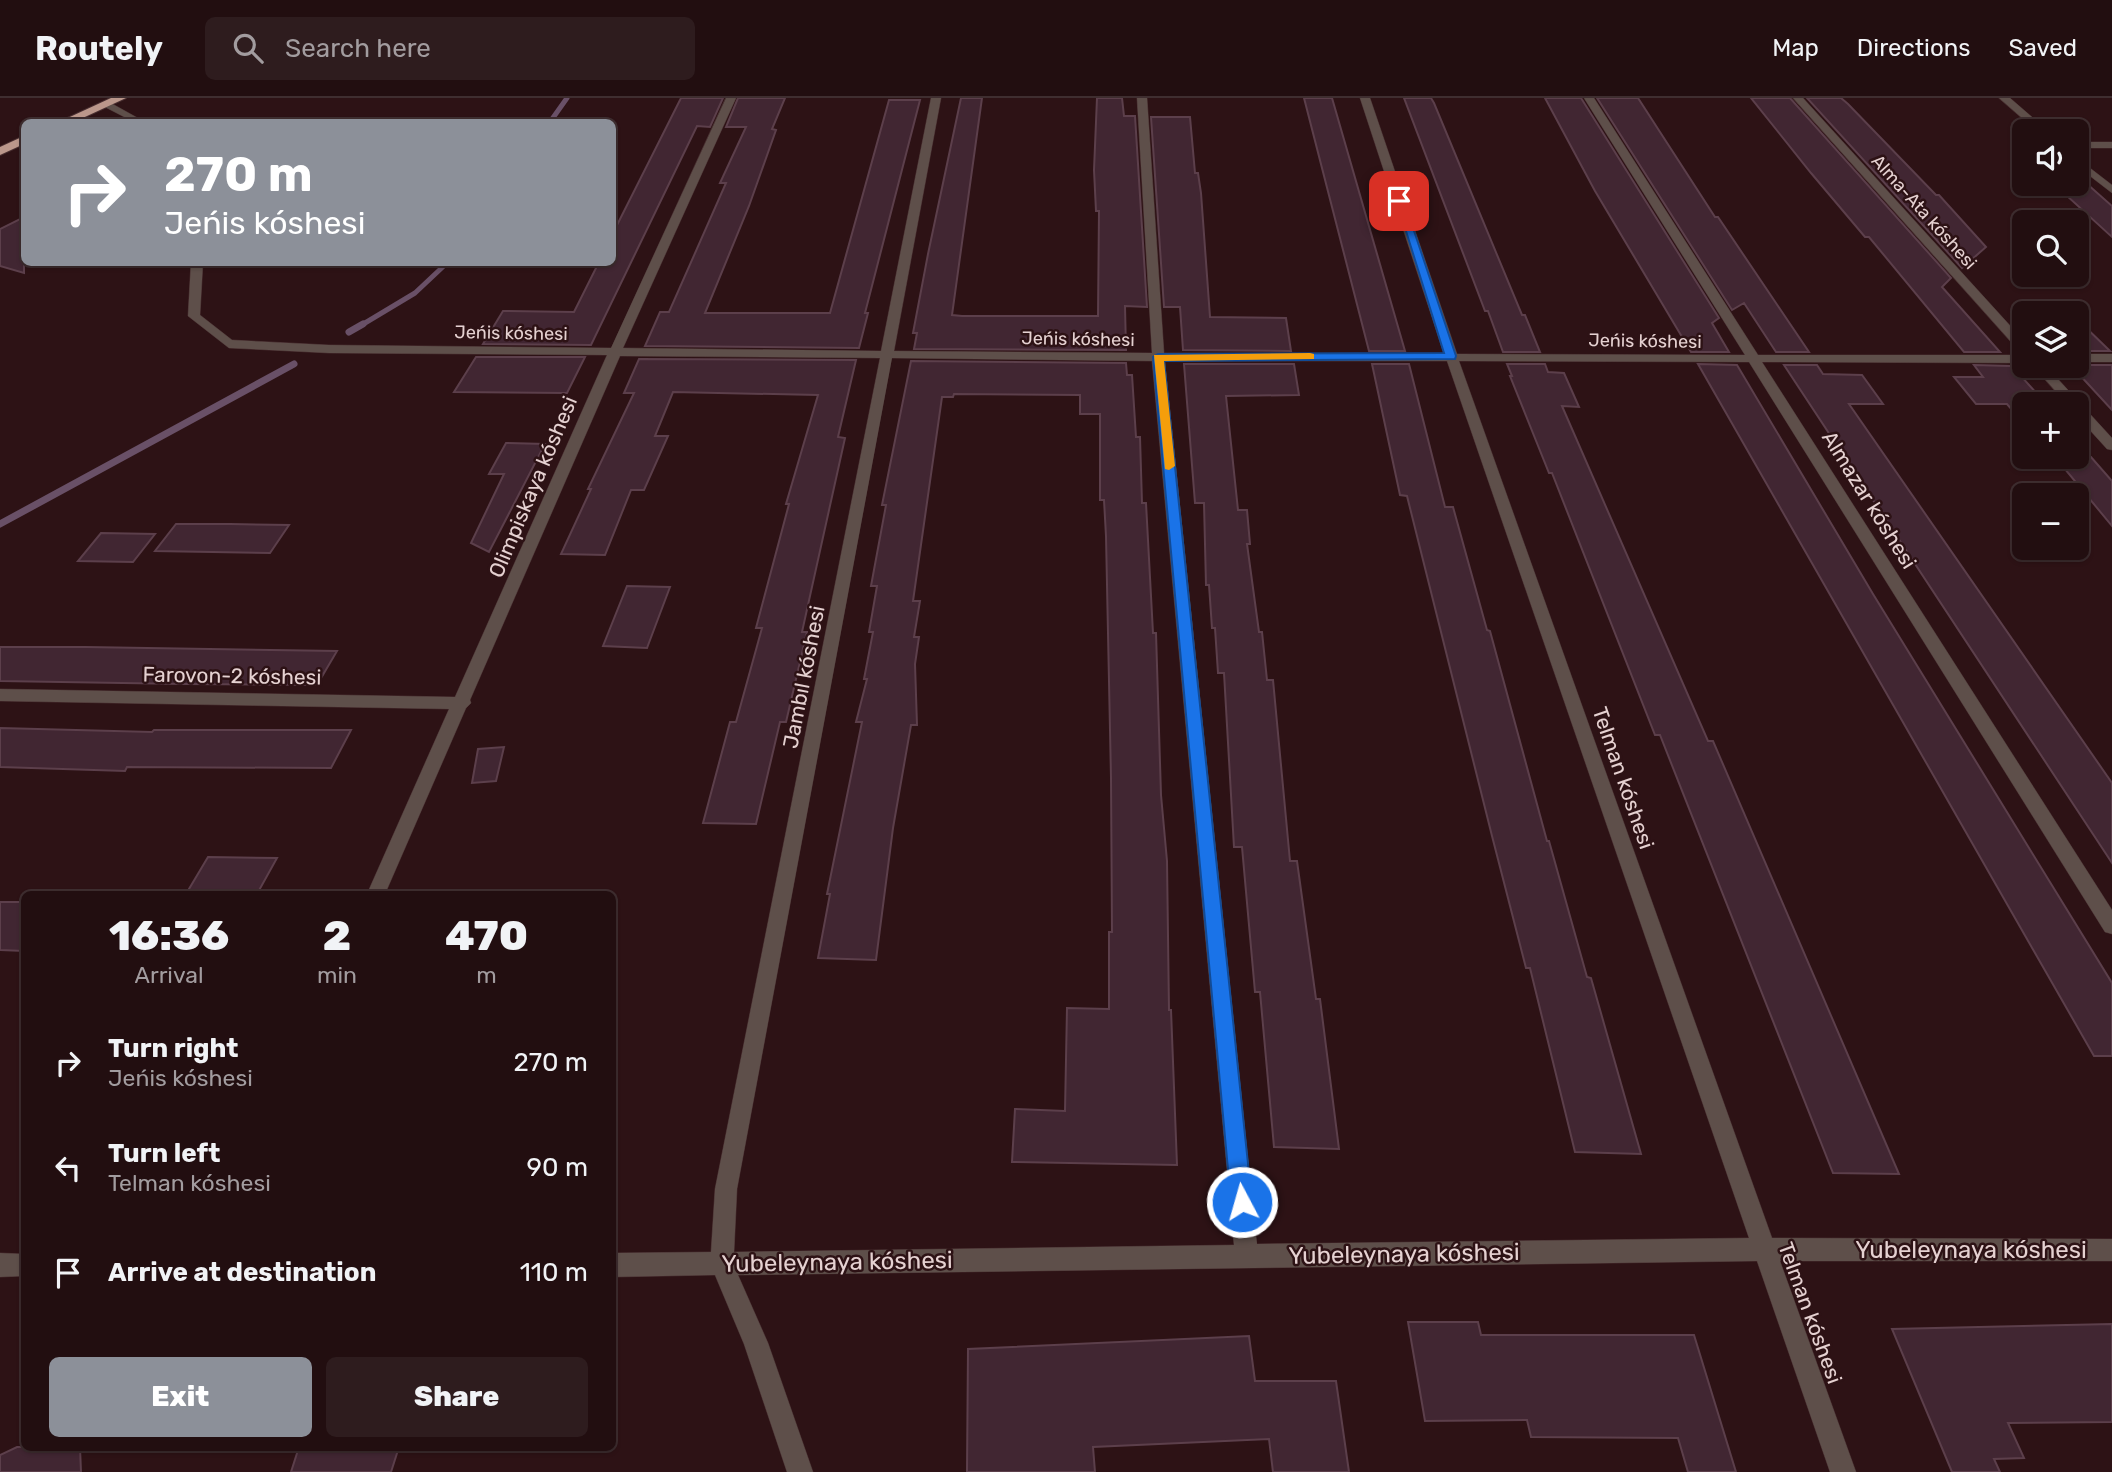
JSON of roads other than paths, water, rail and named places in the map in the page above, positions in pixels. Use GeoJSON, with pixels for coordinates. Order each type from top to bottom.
{"type":"FeatureCollection","features":[{"type":"Feature","properties":{"kind":"highway"},"geometry":{"type":"LineString","coordinates":[[72,119],[120,98]]}},
{"type":"Feature","properties":{"kind":"highway"},"geometry":{"type":"LineString","coordinates":[[0,151],[21,141]]}},
{"type":"Feature","properties":{"kind":"street","name":"Olimpiskaya kóshesi"},"geometry":{"type":"LineString","coordinates":[[377,891],[463,703],[615,352],[731,98]]}},
{"type":"Feature","properties":{"kind":"street","name":"Jambıl kóshesi"},"geometry":{"type":"LineString","coordinates":[[722,1264],[726,1189],[936,98]]}},
{"type":"Feature","properties":{"kind":"street"},"geometry":{"type":"LineString","coordinates":[[1142,98],[1158,357],[1247,1256]]}},
{"type":"Feature","properties":{"kind":"street","name":"Telman kóshesi"},"geometry":{"type":"LineString","coordinates":[[1365,98],[1451,356],[1843,1472]]}},
{"type":"Feature","properties":{"kind":"street","name":"Almazar kóshesi"},"geometry":{"type":"LineString","coordinates":[[1589,98],[2112,926]]}},
{"type":"Feature","properties":{"kind":"street","name":"Alma-Ata kóshesi"},"geometry":{"type":"LineString","coordinates":[[1798,98],[2012,336]]}},
{"type":"Feature","properties":{"kind":"street"},"geometry":{"type":"LineString","coordinates":[[2004,98],[2029,119]]}},
{"type":"Feature","properties":{"kind":"street"},"geometry":{"type":"LineString","coordinates":[[106,104],[134,119]]}},
{"type":"Feature","properties":{"kind":"street"},"geometry":{"type":"LineString","coordinates":[[2089,145],[2112,145]]}},
{"type":"Feature","properties":{"kind":"street"},"geometry":{"type":"LineString","coordinates":[[2089,171],[2112,190]]}},
{"type":"Feature","properties":{"kind":"street","name":"Jeńis kóshesi"},"geometry":{"type":"LineString","coordinates":[[197,266],[194,316],[229,344],[329,348],[888,355],[2012,359]]}},
{"type":"Feature","properties":{"kind":"street"},"geometry":{"type":"LineString","coordinates":[[2089,358],[2112,358]]}},
{"type":"Feature","properties":{"kind":"street"},"geometry":{"type":"LineString","coordinates":[[2050,378],[2063,392]]}},
{"type":"Feature","properties":{"kind":"street"},"geometry":{"type":"LineString","coordinates":[[2089,420],[2112,446]]}},
{"type":"Feature","properties":{"kind":"street","name":"Farovon-2 kóshesi"},"geometry":{"type":"LineString","coordinates":[[0,695],[463,703]]}},
{"type":"Feature","properties":{"kind":"street","name":"Yubeleynaya kóshesi"},"geometry":{"type":"LineString","coordinates":[[616,1265],[1763,1249],[2112,1250]]}},
{"type":"Feature","properties":{"kind":"street"},"geometry":{"type":"LineString","coordinates":[[722,1264],[756,1343],[800,1472]]}},
{"type":"Feature","properties":{"kind":"street"},"geometry":{"type":"LineString","coordinates":[[0,1265],[21,1265]]}},
{"type":"Feature","properties":{"kind":"waterway"},"geometry":{"type":"LineString","coordinates":[[552,119],[567,98]]}},
{"type":"Feature","properties":{"kind":"waterway"},"geometry":{"type":"LineString","coordinates":[[360,326],[415,293],[444,266]]}},
{"type":"Feature","properties":{"kind":"waterway"},"geometry":{"type":"LineString","coordinates":[[349,332],[363,324]]}},
{"type":"Feature","properties":{"kind":"waterway"},"geometry":{"type":"LineString","coordinates":[[0,524],[294,364]]}}]}
